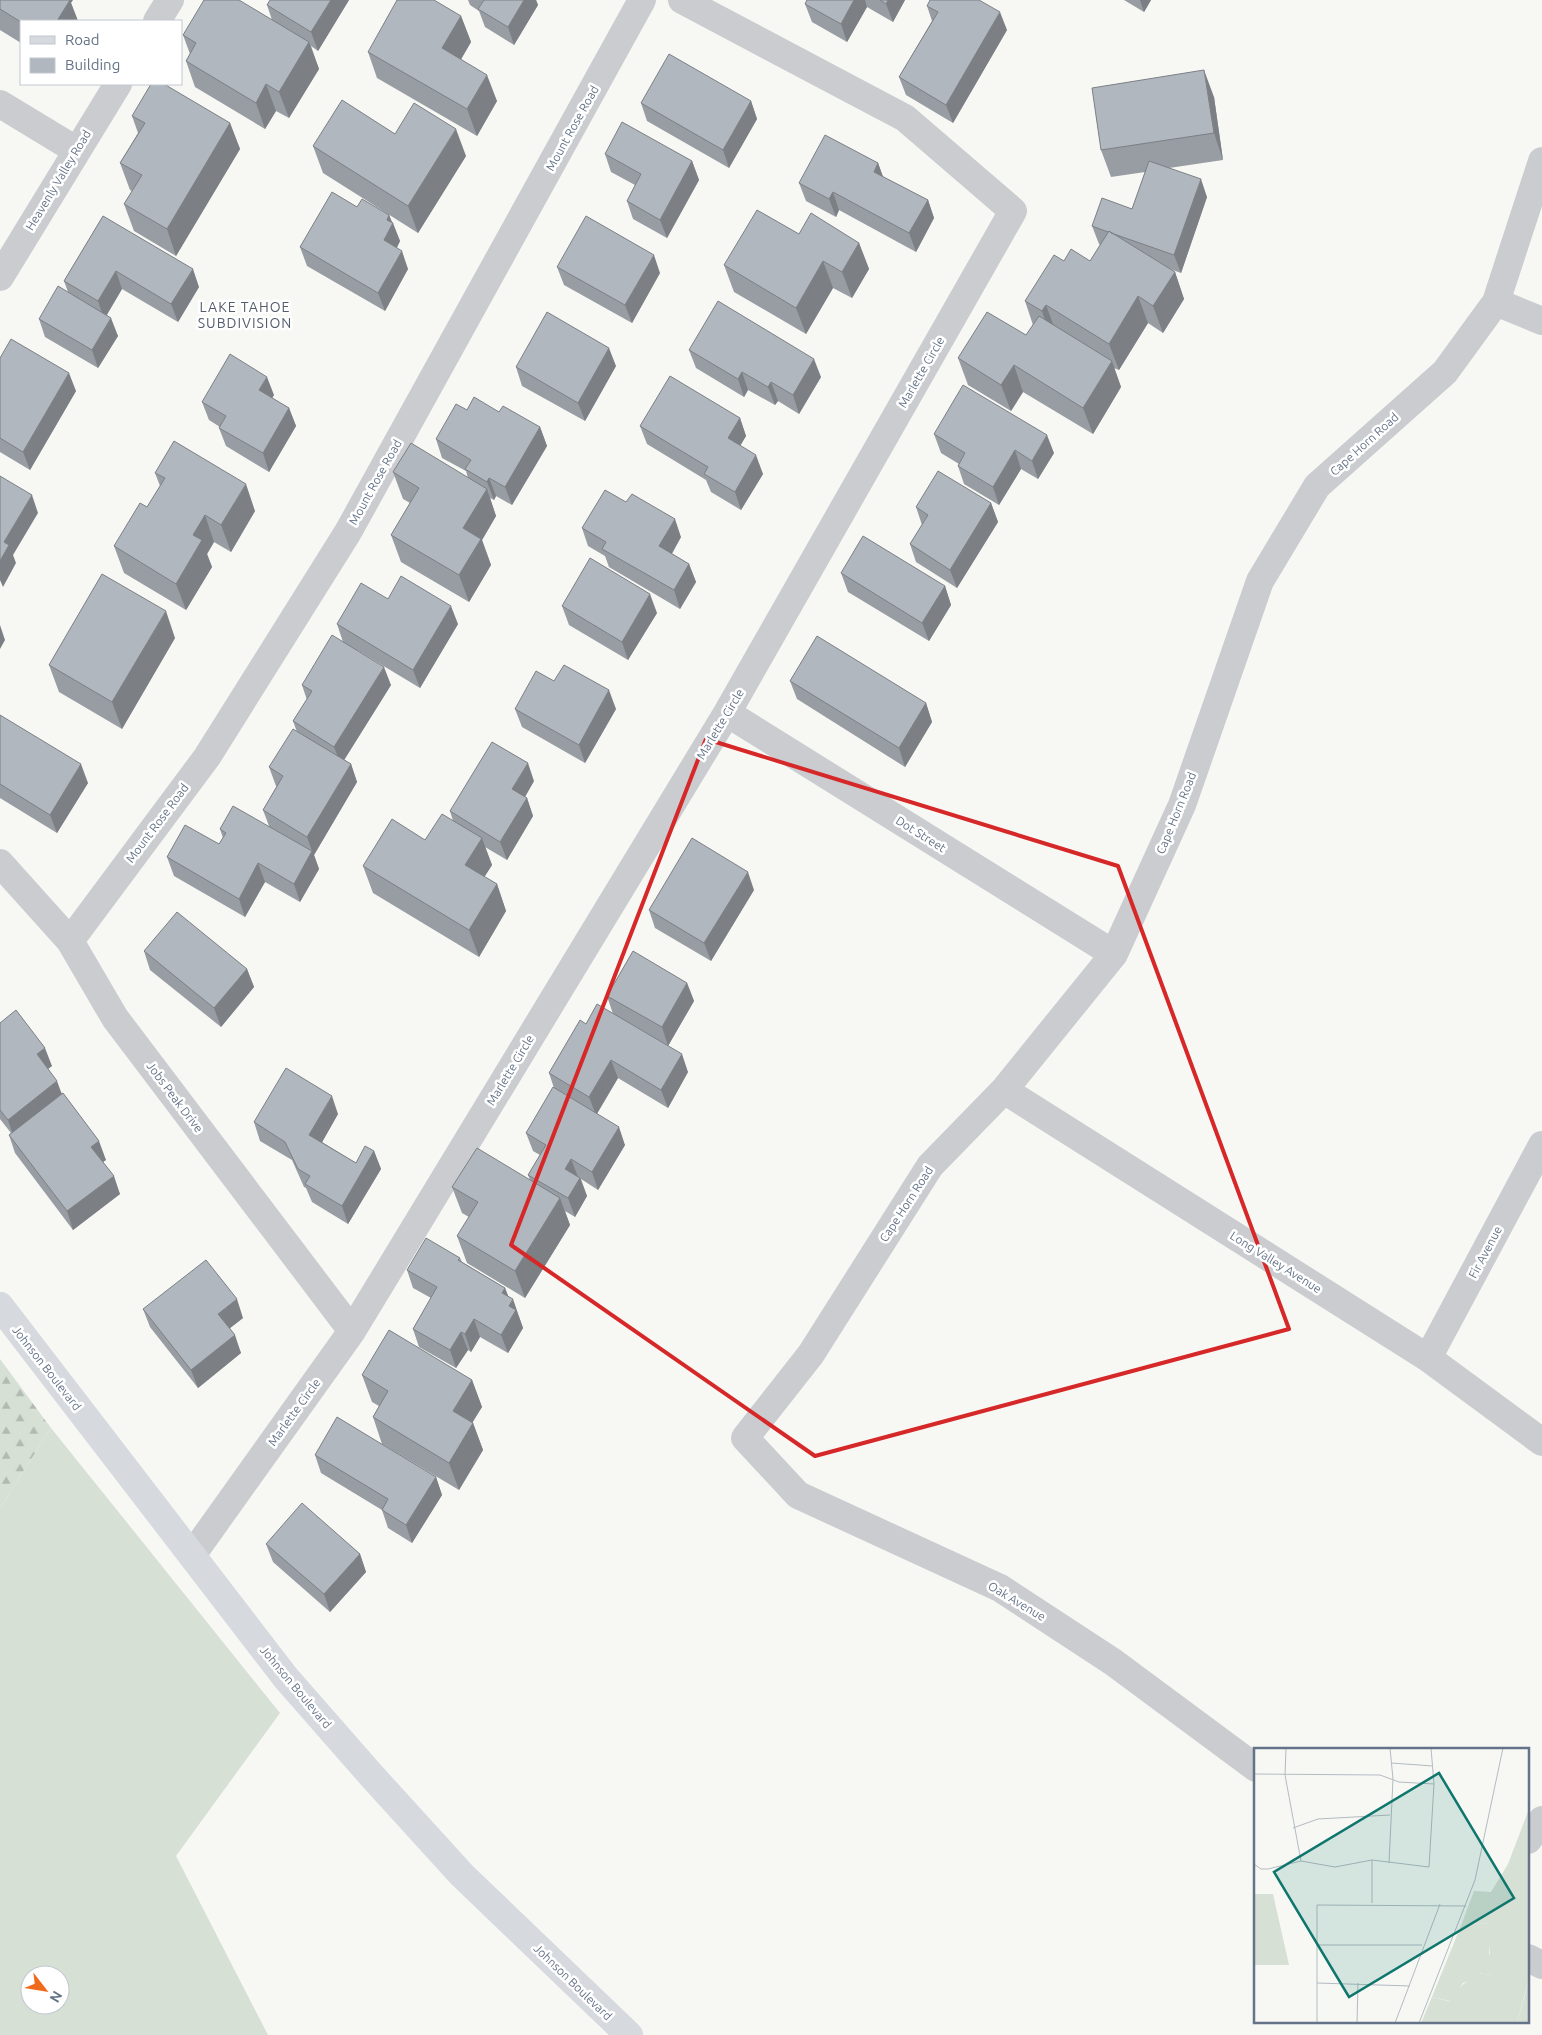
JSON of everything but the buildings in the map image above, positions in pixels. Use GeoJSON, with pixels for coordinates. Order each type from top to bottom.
{"type":"FeatureCollection","features":[{"type":"Feature","properties":{"kind":"street"},"geometry":{"type":"LineString","coordinates":[[158,20],[170,0]]}},
{"type":"Feature","properties":{"kind":"street","name":"Mount Rose Road"},"geometry":{"type":"LineString","coordinates":[[70,941],[206,757],[348,532],[642,0]]}},
{"type":"Feature","properties":{"kind":"street","name":"Marlette Circle"},"geometry":{"type":"LineString","coordinates":[[192,1555],[352,1331],[727,713],[1013,211],[905,118],[682,0]]}},
{"type":"Feature","properties":{"kind":"street","name":"Heavenly Valley Road"},"geometry":{"type":"LineString","coordinates":[[0,277],[117,85]]}},
{"type":"Feature","properties":{"kind":"street"},"geometry":{"type":"LineString","coordinates":[[0,104],[76,150]]}},
{"type":"Feature","properties":{"kind":"street","name":"Cape Horn Road"},"geometry":{"type":"LineString","coordinates":[[745,1438],[811,1354],[930,1166],[1004,1090],[1114,954],[1182,805],[1260,581],[1317,486],[1445,372],[1496,302],[1542,161]]}},
{"type":"Feature","properties":{"kind":"street"},"geometry":{"type":"LineString","coordinates":[[1496,302],[1542,321]]}},
{"type":"Feature","properties":{"kind":"street","name":"Dot Street"},"geometry":{"type":"LineString","coordinates":[[727,713],[1114,954]]}},
{"type":"Feature","properties":{"kind":"street","name":"Jobs Peak Drive"},"geometry":{"type":"LineString","coordinates":[[0,863],[70,941],[115,1018],[352,1331]]}},
{"type":"Feature","properties":{"kind":"street","name":"Long Valley Avenue"},"geometry":{"type":"LineString","coordinates":[[1004,1090],[1428,1358],[1542,1442]]}},
{"type":"Feature","properties":{"kind":"street","name":"Fir Avenue"},"geometry":{"type":"LineString","coordinates":[[1428,1358],[1542,1145]]}},
{"type":"Feature","properties":{"kind":"street","name":"Johnson Boulevard"},"geometry":{"type":"LineString","coordinates":[[0,1306],[286,1678],[462,1875],[629,2035]]}},
{"type":"Feature","properties":{"kind":"street","name":"Oak Avenue"},"geometry":{"type":"LineString","coordinates":[[745,1438],[798,1495],[1000,1588],[1113,1662],[1254,1767]]}},
{"type":"Feature","properties":{"kind":"street"},"geometry":{"type":"LineString","coordinates":[[1530,1837],[1542,1820]]}},
{"type":"Feature","properties":{"kind":"street"},"geometry":{"type":"LineString","coordinates":[[1530,1959],[1542,1965]]}},
{"type":"Feature","properties":{"kind":"highlighted area"},"geometry":{"type":"Polygon","coordinates":[[[706,739],[1118,866],[1289,1329],[815,1456],[511,1245],[706,739]]]}},
{"type":"Feature","properties":{"kind":"green space"},"geometry":{"type":"Polygon","coordinates":[[[0,1359],[51,1428],[0,1508],[0,1359]]]}},
{"type":"Feature","properties":{"kind":"green space"},"geometry":{"type":"Polygon","coordinates":[[[51,1428],[280,1713],[176,1856],[268,2035],[0,2035],[0,1508],[51,1428]]]}},
{"type":"Feature","properties":{"kind":"district","name":"LAKE TAHOE SUBDIVISION"},"geometry":{"type":"Point","coordinates":[245,316]}}]}
